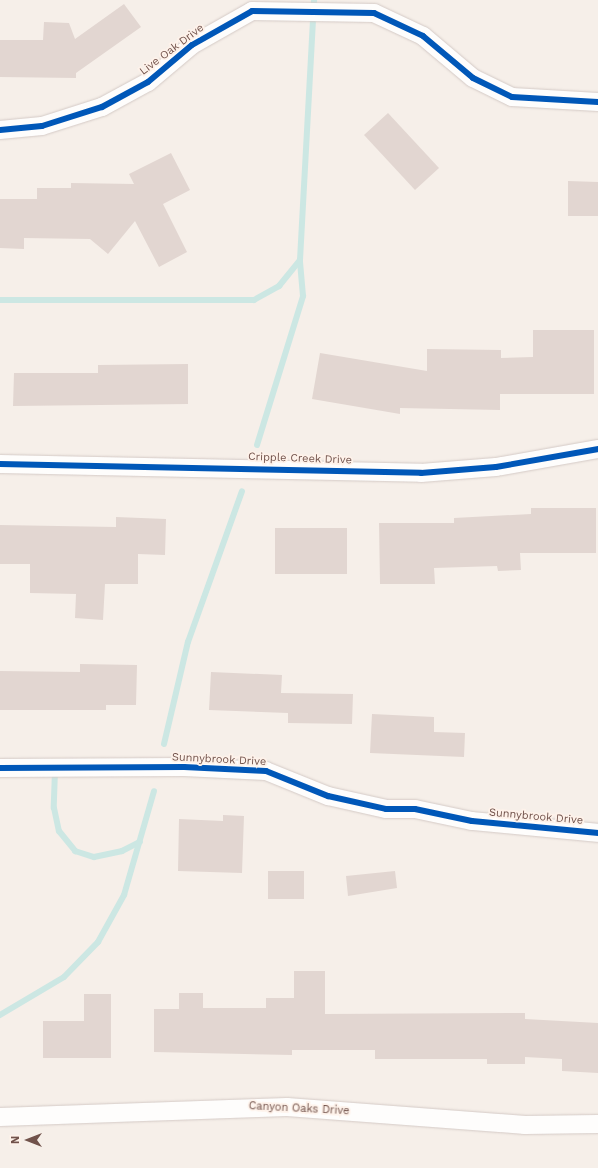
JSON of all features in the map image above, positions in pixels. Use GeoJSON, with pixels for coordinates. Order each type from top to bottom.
{"type":"FeatureCollection","features":[{"type":"Feature","properties":{"kind":"street","name":"Live Oak Drive"},"geometry":{"type":"LineString","coordinates":[[0,130],[42,126],[102,107],[148,82],[192,45],[249,6],[295,12],[374,13],[390,18],[423,36],[473,78],[512,97],[598,102]]}},
{"type":"Feature","properties":{"kind":"street","name":"Cripple Creek Drive"},"geometry":{"type":"LineString","coordinates":[[0,464],[421,473],[496,467],[598,449]]}},
{"type":"Feature","properties":{"kind":"street","name":"Sunnybrook Drive"},"geometry":{"type":"LineString","coordinates":[[0,768],[184,767],[266,771],[328,796],[386,809],[416,809],[472,821],[598,833]]}},
{"type":"Feature","properties":{"kind":"street","name":"Canyon Oaks Drive"},"geometry":{"type":"LineString","coordinates":[[0,1117],[287,1106],[525,1125],[598,1124]]}},
{"type":"Feature","properties":{"kind":"building"},"geometry":{"type":"Polygon","coordinates":[[[124,4],[141,27],[76,73],[76,78],[0,77],[0,40],[43,40],[44,22],[69,23],[75,39],[124,4]]]}},
{"type":"Feature","properties":{"kind":"building"},"geometry":{"type":"Polygon","coordinates":[[[388,113],[439,168],[415,190],[364,135],[388,113]]]}},
{"type":"Feature","properties":{"kind":"building"},"geometry":{"type":"Polygon","coordinates":[[[171,153],[190,190],[163,204],[187,252],[159,267],[135,221],[108,254],[90,239],[24,238],[24,249],[0,248],[0,199],[37,199],[37,188],[71,188],[71,183],[134,184],[129,174],[171,153]]]}},
{"type":"Feature","properties":{"kind":"building"},"geometry":{"type":"Polygon","coordinates":[[[568,181],[598,182],[598,216],[568,216],[568,181]]]}},
{"type":"Feature","properties":{"kind":"building"},"geometry":{"type":"Polygon","coordinates":[[[533,330],[594,330],[594,394],[500,394],[500,410],[400,408],[400,414],[312,399],[320,353],[427,371],[427,349],[501,350],[501,358],[533,357],[533,330]]]}},
{"type":"Feature","properties":{"kind":"building"},"geometry":{"type":"Polygon","coordinates":[[[188,364],[188,404],[13,406],[14,373],[98,373],[98,365],[188,364]]]}},
{"type":"Feature","properties":{"kind":"building"},"geometry":{"type":"Polygon","coordinates":[[[531,508],[596,508],[596,553],[520,553],[521,570],[498,571],[497,566],[434,568],[435,584],[380,584],[379,523],[454,523],[454,518],[531,514],[531,508]]]}},
{"type":"Feature","properties":{"kind":"building"},"geometry":{"type":"Polygon","coordinates":[[[116,517],[166,519],[165,555],[138,554],[138,584],[105,584],[103,620],[75,618],[76,594],[30,593],[30,564],[0,564],[0,525],[116,527],[116,517]]]}},
{"type":"Feature","properties":{"kind":"building"},"geometry":{"type":"Polygon","coordinates":[[[275,528],[347,528],[347,574],[275,574],[275,528]]]}},
{"type":"Feature","properties":{"kind":"building"},"geometry":{"type":"Polygon","coordinates":[[[80,664],[137,665],[136,705],[106,705],[106,710],[0,710],[0,671],[80,672],[80,664]]]}},
{"type":"Feature","properties":{"kind":"building"},"geometry":{"type":"Polygon","coordinates":[[[211,672],[282,675],[281,693],[353,694],[352,724],[288,723],[288,713],[209,710],[211,672]]]}},
{"type":"Feature","properties":{"kind":"building"},"geometry":{"type":"Polygon","coordinates":[[[372,714],[434,717],[434,732],[465,733],[464,757],[370,753],[372,714]]]}},
{"type":"Feature","properties":{"kind":"building"},"geometry":{"type":"Polygon","coordinates":[[[223,815],[244,816],[242,873],[178,871],[179,819],[223,821],[223,815]]]}},
{"type":"Feature","properties":{"kind":"building"},"geometry":{"type":"Polygon","coordinates":[[[268,871],[304,871],[304,899],[268,899],[268,871]]]}},
{"type":"Feature","properties":{"kind":"building"},"geometry":{"type":"Polygon","coordinates":[[[395,871],[397,888],[348,896],[346,876],[395,871]]]}},
{"type":"Feature","properties":{"kind":"building"},"geometry":{"type":"Polygon","coordinates":[[[294,971],[325,971],[325,1014],[525,1013],[525,1019],[598,1023],[598,1073],[562,1071],[562,1059],[525,1057],[525,1064],[487,1064],[487,1059],[375,1059],[375,1050],[292,1050],[292,1055],[154,1052],[154,1009],[179,1009],[179,993],[203,993],[203,1008],[266,1008],[266,998],[294,998],[294,971]]]}},
{"type":"Feature","properties":{"kind":"building"},"geometry":{"type":"Polygon","coordinates":[[[84,994],[111,994],[111,1058],[43,1058],[43,1021],[84,1021],[84,994]]]}},
{"type":"Feature","properties":{"kind":"waterway"},"geometry":{"type":"LineString","coordinates":[[0,300],[254,300],[279,286],[300,260],[314,0]]}},
{"type":"Feature","properties":{"kind":"waterway"},"geometry":{"type":"LineString","coordinates":[[257,445],[303,296],[300,260]]}},
{"type":"Feature","properties":{"kind":"waterway"},"geometry":{"type":"LineString","coordinates":[[164,744],[188,642],[242,491]]}},
{"type":"Feature","properties":{"kind":"waterway"},"geometry":{"type":"LineString","coordinates":[[55,770],[54,808],[59,831],[75,851],[94,857],[122,851],[140,842]]}},
{"type":"Feature","properties":{"kind":"waterway"},"geometry":{"type":"LineString","coordinates":[[0,1015],[64,977],[98,942],[124,895],[154,791]]}},
{"type":"Feature","properties":{"kind":"cycle path"},"geometry":{"type":"LineString","coordinates":[[0,130],[42,126],[102,107],[148,82],[192,45],[252,11],[374,13],[423,36],[473,78],[512,97],[598,102]]}},
{"type":"Feature","properties":{"kind":"cycle path"},"geometry":{"type":"LineString","coordinates":[[0,464],[421,473],[496,467],[598,449]]}},
{"type":"Feature","properties":{"kind":"cycle path"},"geometry":{"type":"LineString","coordinates":[[0,768],[184,767],[266,771],[328,796],[386,809],[415,809],[472,821],[598,833]]}}]}
